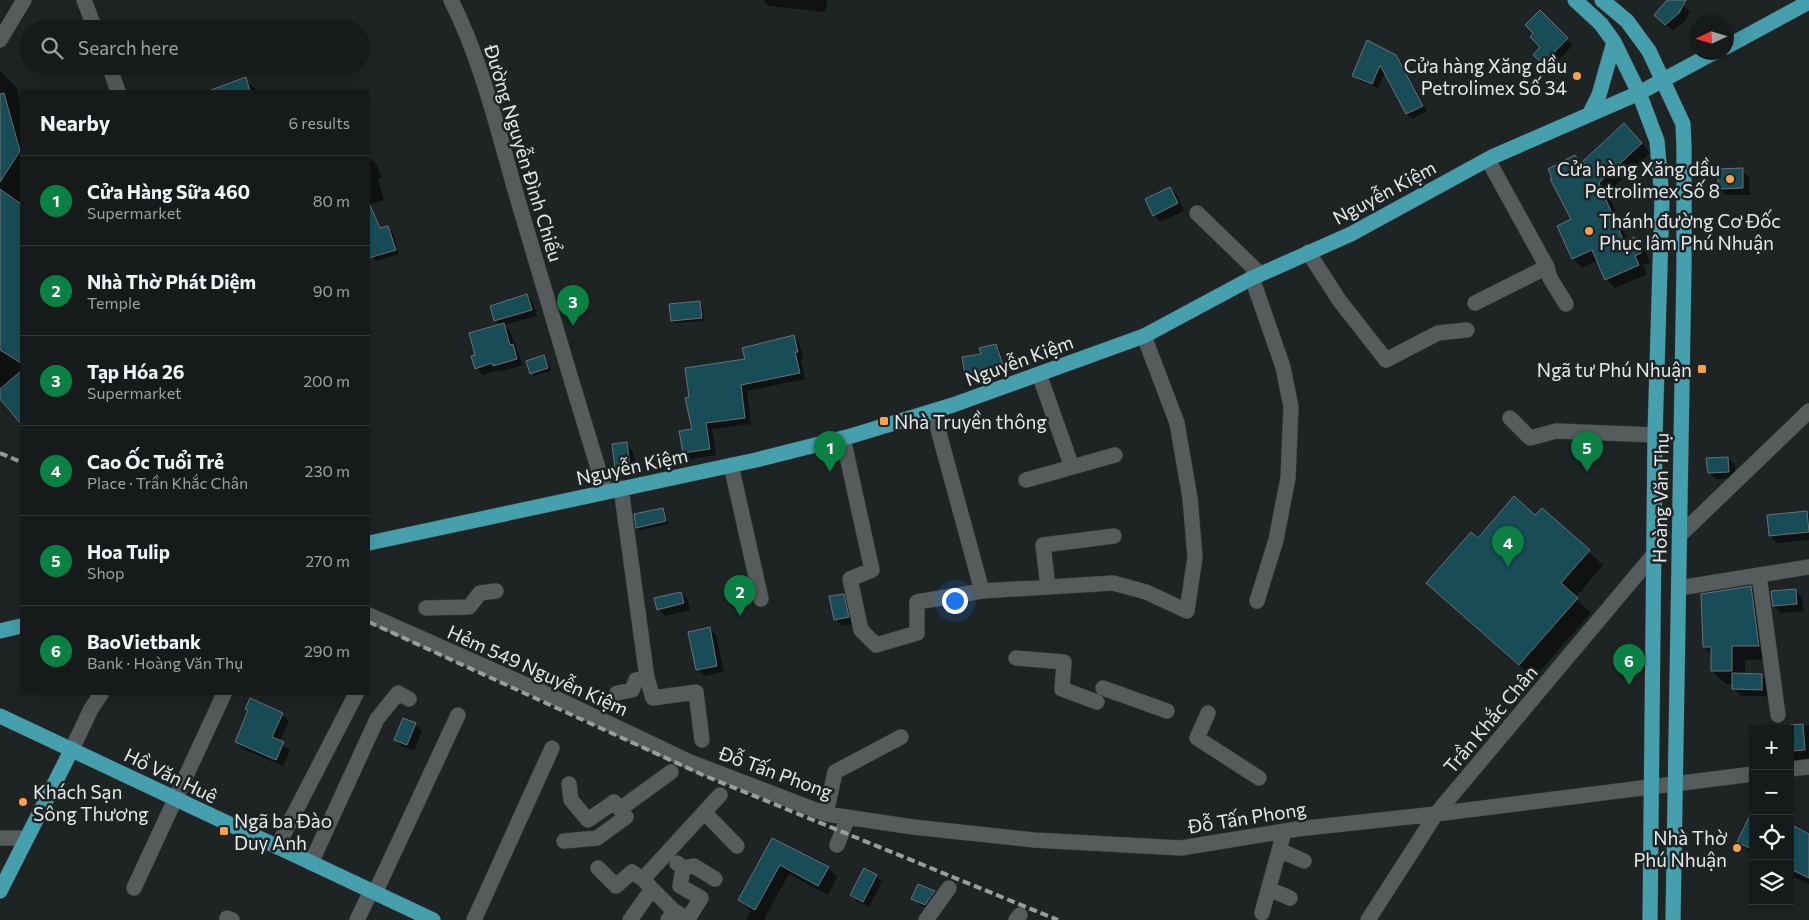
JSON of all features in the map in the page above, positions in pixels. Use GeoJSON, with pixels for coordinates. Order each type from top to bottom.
{"type":"FeatureCollection","features":[{"type":"Feature","properties":{"kind":"main road","name":"Hoàng Văn Thụ"},"geometry":{"type":"LineString","coordinates":[[1575,0],[1601,24],[1614,42],[1639,93],[1657,141],[1662,199],[1655,436],[1650,920]]}},
{"type":"Feature","properties":{"kind":"main road","name":"Hoàng Văn Thụ"},"geometry":{"type":"LineString","coordinates":[[1602,0],[1627,21],[1649,51],[1683,124],[1684,265],[1673,920]]}},
{"type":"Feature","properties":{"kind":"main road"},"geometry":{"type":"LineString","coordinates":[[1734,42],[1809,2]]}},
{"type":"Feature","properties":{"kind":"main road"},"geometry":{"type":"LineString","coordinates":[[1589,115],[1600,95],[1614,42]]}},
{"type":"Feature","properties":{"kind":"main road","name":"Nguyễn Kiệm"},"geometry":{"type":"LineString","coordinates":[[370,543],[731,465],[843,438],[933,411],[1144,336],[1256,276],[1351,234],[1488,160],[1639,93],[1700,60]]}},
{"type":"Feature","properties":{"kind":"main road"},"geometry":{"type":"LineString","coordinates":[[0,630],[20,626]]}},
{"type":"Feature","properties":{"kind":"main road","name":"Hồ Văn Huê"},"geometry":{"type":"LineString","coordinates":[[0,716],[72,748],[175,800],[433,920]]}},
{"type":"Feature","properties":{"kind":"main road"},"geometry":{"type":"LineString","coordinates":[[1,887],[28,838],[72,748]]}},
{"type":"Feature","properties":{"kind":"street"},"geometry":{"type":"LineString","coordinates":[[0,40],[24,0]]}},
{"type":"Feature","properties":{"kind":"street"},"geometry":{"type":"LineString","coordinates":[[84,0],[92,20]]}},
{"type":"Feature","properties":{"kind":"street","name":"Đường Nguyễn Đình Chiểu"},"geometry":{"type":"LineString","coordinates":[[451,0],[465,28],[484,83],[554,326],[605,491]]}},
{"type":"Feature","properties":{"kind":"street"},"geometry":{"type":"LineString","coordinates":[[112,75],[118,90]]}},
{"type":"Feature","properties":{"kind":"street"},"geometry":{"type":"LineString","coordinates":[[1488,160],[1548,267],[1550,278],[1566,304]]}},
{"type":"Feature","properties":{"kind":"street"},"geometry":{"type":"LineString","coordinates":[[1197,213],[1256,276],[1283,367],[1291,407],[1288,478],[1276,540],[1258,600]]}},
{"type":"Feature","properties":{"kind":"street"},"geometry":{"type":"LineString","coordinates":[[1308,252],[1339,300],[1386,360],[1438,333],[1467,330]]}},
{"type":"Feature","properties":{"kind":"street"},"geometry":{"type":"LineString","coordinates":[[1475,303],[1548,267]]}},
{"type":"Feature","properties":{"kind":"street"},"geometry":{"type":"LineString","coordinates":[[843,438],[872,570],[850,579],[862,630],[876,645],[916,633],[917,602],[982,591],[1113,583],[1146,592],[1187,611],[1195,557],[1190,498],[1177,423],[1144,336]]}},
{"type":"Feature","properties":{"kind":"street"},"geometry":{"type":"LineString","coordinates":[[1039,374],[1072,467]]}},
{"type":"Feature","properties":{"kind":"street"},"geometry":{"type":"LineString","coordinates":[[933,411],[982,591]]}},
{"type":"Feature","properties":{"kind":"street"},"geometry":{"type":"LineString","coordinates":[[1679,536],[1809,411]]}},
{"type":"Feature","properties":{"kind":"street"},"geometry":{"type":"LineString","coordinates":[[1510,418],[1530,438],[1556,431],[1655,436]]}},
{"type":"Feature","properties":{"kind":"street"},"geometry":{"type":"LineString","coordinates":[[1026,480],[1115,455]]}},
{"type":"Feature","properties":{"kind":"street"},"geometry":{"type":"LineString","coordinates":[[731,465],[761,599]]}},
{"type":"Feature","properties":{"kind":"street"},"geometry":{"type":"LineString","coordinates":[[621,488],[647,678],[653,698],[696,692],[702,740]]}},
{"type":"Feature","properties":{"kind":"street"},"geometry":{"type":"LineString","coordinates":[[1048,587],[1043,545],[1114,536]]}},
{"type":"Feature","properties":{"kind":"street","name":"Trần Khắc Chân"},"geometry":{"type":"LineString","coordinates":[[1368,920],[1436,814],[1655,553]]}},
{"type":"Feature","properties":{"kind":"street"},"geometry":{"type":"LineString","coordinates":[[1678,588],[1809,567]]}},
{"type":"Feature","properties":{"kind":"street"},"geometry":{"type":"LineString","coordinates":[[1759,575],[1778,715]]}},
{"type":"Feature","properties":{"kind":"street"},"geometry":{"type":"LineString","coordinates":[[426,608],[469,608],[480,593],[496,591]]}},
{"type":"Feature","properties":{"kind":"street","name":"Hẻm 549 Nguyễn Kiệm"},"geometry":{"type":"LineString","coordinates":[[370,615],[549,695],[690,762]]}},
{"type":"Feature","properties":{"kind":"street"},"geometry":{"type":"LineString","coordinates":[[1016,658],[1064,662],[1062,689],[1097,702]]}},
{"type":"Feature","properties":{"kind":"street"},"geometry":{"type":"LineString","coordinates":[[617,693],[632,690],[636,680],[647,678]]}},
{"type":"Feature","properties":{"kind":"street"},"geometry":{"type":"LineString","coordinates":[[1103,688],[1167,711]]}},
{"type":"Feature","properties":{"kind":"street"},"geometry":{"type":"LineString","coordinates":[[311,863],[377,719],[398,693],[410,699]]}},
{"type":"Feature","properties":{"kind":"street"},"geometry":{"type":"LineString","coordinates":[[72,748],[91,709],[100,695]]}},
{"type":"Feature","properties":{"kind":"street"},"geometry":{"type":"LineString","coordinates":[[134,888],[224,695]]}},
{"type":"Feature","properties":{"kind":"street"},"geometry":{"type":"LineString","coordinates":[[277,847],[355,695]]}},
{"type":"Feature","properties":{"kind":"street"},"geometry":{"type":"LineString","coordinates":[[1208,713],[1196,738],[1259,778]]}},
{"type":"Feature","properties":{"kind":"street"},"geometry":{"type":"LineString","coordinates":[[358,920],[458,715]]}},
{"type":"Feature","properties":{"kind":"street"},"geometry":{"type":"LineString","coordinates":[[826,814],[836,772],[901,737]]}},
{"type":"Feature","properties":{"kind":"street"},"geometry":{"type":"LineString","coordinates":[[474,920],[552,748]]}},
{"type":"Feature","properties":{"kind":"street","name":"Đỗ Tấn Phong"},"geometry":{"type":"LineString","coordinates":[[690,762],[826,814],[913,827],[1034,840],[1181,848],[1296,829],[1436,814],[1749,775]]}},
{"type":"Feature","properties":{"kind":"street"},"geometry":{"type":"LineString","coordinates":[[1794,769],[1809,767]]}},
{"type":"Feature","properties":{"kind":"street"},"geometry":{"type":"LineString","coordinates":[[620,809],[671,772]]}},
{"type":"Feature","properties":{"kind":"street"},"geometry":{"type":"LineString","coordinates":[[564,841],[597,838],[626,817],[614,802],[588,820],[571,800],[569,784]]}},
{"type":"Feature","properties":{"kind":"street"},"geometry":{"type":"LineString","coordinates":[[630,920],[647,884],[666,854],[720,795]]}},
{"type":"Feature","properties":{"kind":"street"},"geometry":{"type":"LineString","coordinates":[[704,812],[737,846]]}},
{"type":"Feature","properties":{"kind":"street","name":"Đỗ Tấn Phong"},"geometry":{"type":"LineString","coordinates":[[837,844],[848,817]]}},
{"type":"Feature","properties":{"kind":"street"},"geometry":{"type":"LineString","coordinates":[[1262,913],[1284,832]]}},
{"type":"Feature","properties":{"kind":"street"},"geometry":{"type":"LineString","coordinates":[[0,838],[28,838]]}},
{"type":"Feature","properties":{"kind":"street"},"geometry":{"type":"LineString","coordinates":[[1279,850],[1304,861]]}},
{"type":"Feature","properties":{"kind":"street"},"geometry":{"type":"LineString","coordinates":[[666,854],[683,868],[694,866],[715,879]]}},
{"type":"Feature","properties":{"kind":"street"},"geometry":{"type":"LineString","coordinates":[[598,868],[616,886],[632,872],[647,884],[671,915],[688,919],[701,898],[680,886],[683,868]]}},
{"type":"Feature","properties":{"kind":"street"},"geometry":{"type":"LineString","coordinates":[[926,920],[948,888]]}},
{"type":"Feature","properties":{"kind":"street"},"geometry":{"type":"LineString","coordinates":[[1269,889],[1290,898]]}},
{"type":"Feature","properties":{"kind":"building"},"geometry":{"type":"Polygon","coordinates":[[[1667,0],[1686,0],[1679,13],[1665,25],[1654,15],[1667,0]]]}},
{"type":"Feature","properties":{"kind":"building"},"geometry":{"type":"Polygon","coordinates":[[[1540,10],[1568,38],[1543,64],[1533,55],[1540,47],[1530,37],[1533,33],[1525,25],[1540,10]]]}},
{"type":"Feature","properties":{"kind":"building"},"geometry":{"type":"Polygon","coordinates":[[[1367,40],[1396,55],[1423,106],[1406,114],[1380,65],[1372,84],[1352,76],[1367,40]]]}},
{"type":"Feature","properties":{"kind":"building"},"geometry":{"type":"Polygon","coordinates":[[[246,77],[250,90],[211,90],[246,77]]]}},
{"type":"Feature","properties":{"kind":"building"},"geometry":{"type":"Polygon","coordinates":[[[4,93],[20,151],[0,182],[0,94],[4,93]]]}},
{"type":"Feature","properties":{"kind":"building"},"geometry":{"type":"Polygon","coordinates":[[[1624,123],[1642,143],[1599,183],[1624,242],[1634,237],[1641,253],[1635,256],[1639,265],[1605,280],[1592,250],[1572,259],[1557,226],[1571,219],[1550,179],[1552,178],[1548,169],[1575,155],[1580,164],[1624,123]]]}},
{"type":"Feature","properties":{"kind":"building","name":"Cửa hàng Xăng dầu Petrolimex Số 8"},"geometry":{"type":"Polygon","coordinates":[[[1743,168],[1743,188],[1718,189],[1718,169],[1743,168]]]}},
{"type":"Feature","properties":{"kind":"building"},"geometry":{"type":"Polygon","coordinates":[[[1170,187],[1178,203],[1153,216],[1145,199],[1170,187]]]}},
{"type":"Feature","properties":{"kind":"building"},"geometry":{"type":"Polygon","coordinates":[[[0,189],[20,203],[20,362],[0,350],[0,189]]]}},
{"type":"Feature","properties":{"kind":"building"},"geometry":{"type":"Polygon","coordinates":[[[370,205],[380,228],[388,226],[396,250],[370,258],[370,205]]]}},
{"type":"Feature","properties":{"kind":"building"},"geometry":{"type":"Polygon","coordinates":[[[527,294],[532,310],[494,321],[490,306],[527,294]]]}},
{"type":"Feature","properties":{"kind":"building"},"geometry":{"type":"Polygon","coordinates":[[[700,301],[702,318],[671,321],[669,304],[700,301]]]}},
{"type":"Feature","properties":{"kind":"building"},"geometry":{"type":"Polygon","coordinates":[[[504,323],[510,345],[513,344],[517,359],[493,366],[492,363],[475,369],[471,356],[475,355],[469,333],[504,323]]]}},
{"type":"Feature","properties":{"kind":"building"},"geometry":{"type":"Polygon","coordinates":[[[794,335],[798,352],[795,352],[800,373],[741,385],[745,418],[706,423],[710,449],[683,453],[679,431],[692,429],[685,398],[689,397],[685,368],[745,359],[742,348],[794,335]]]}},
{"type":"Feature","properties":{"kind":"building"},"geometry":{"type":"Polygon","coordinates":[[[996,344],[1003,365],[965,375],[962,357],[981,354],[979,348],[996,344]]]}},
{"type":"Feature","properties":{"kind":"building"},"geometry":{"type":"Polygon","coordinates":[[[544,355],[548,368],[530,374],[526,361],[544,355]]]}},
{"type":"Feature","properties":{"kind":"building"},"geometry":{"type":"Polygon","coordinates":[[[20,372],[20,423],[0,399],[0,389],[20,372]]]}},
{"type":"Feature","properties":{"kind":"building"},"geometry":{"type":"Polygon","coordinates":[[[627,442],[630,466],[615,469],[612,444],[627,442]]]}},
{"type":"Feature","properties":{"kind":"building"},"geometry":{"type":"Polygon","coordinates":[[[1728,457],[1729,472],[1708,473],[1706,458],[1728,457]]]}},
{"type":"Feature","properties":{"kind":"building"},"geometry":{"type":"Polygon","coordinates":[[[1514,496],[1535,515],[1542,508],[1590,550],[1561,583],[1578,598],[1519,665],[1426,583],[1471,532],[1478,538],[1514,496]]]}},
{"type":"Feature","properties":{"kind":"building"},"geometry":{"type":"Polygon","coordinates":[[[663,508],[666,521],[636,528],[634,514],[663,508]]]}},
{"type":"Feature","properties":{"kind":"building"},"geometry":{"type":"Polygon","coordinates":[[[1807,511],[1809,532],[1769,536],[1767,515],[1807,511]]]}},
{"type":"Feature","properties":{"kind":"building"},"geometry":{"type":"Polygon","coordinates":[[[1751,586],[1759,646],[1732,646],[1732,671],[1711,671],[1711,647],[1703,647],[1701,594],[1751,586]]]}},
{"type":"Feature","properties":{"kind":"building"},"geometry":{"type":"Polygon","coordinates":[[[1796,589],[1797,604],[1773,606],[1771,591],[1796,589]]]}},
{"type":"Feature","properties":{"kind":"building"},"geometry":{"type":"Polygon","coordinates":[[[681,592],[684,603],[657,610],[654,598],[681,592]]]}},
{"type":"Feature","properties":{"kind":"building"},"geometry":{"type":"Polygon","coordinates":[[[844,594],[849,617],[834,620],[829,596],[844,594]]]}},
{"type":"Feature","properties":{"kind":"building"},"geometry":{"type":"Polygon","coordinates":[[[710,627],[717,666],[696,670],[688,632],[710,627]]]}},
{"type":"Feature","properties":{"kind":"building"},"geometry":{"type":"Polygon","coordinates":[[[1732,673],[1762,674],[1762,690],[1732,689],[1732,673]]]}},
{"type":"Feature","properties":{"kind":"building"},"geometry":{"type":"Polygon","coordinates":[[[250,698],[283,713],[272,737],[284,742],[276,760],[235,742],[248,710],[245,709],[250,698]]]}},
{"type":"Feature","properties":{"kind":"building"},"geometry":{"type":"Polygon","coordinates":[[[403,718],[416,723],[407,745],[394,740],[403,718]]]}},
{"type":"Feature","properties":{"kind":"building"},"geometry":{"type":"Polygon","coordinates":[[[1803,724],[1805,750],[1794,751],[1794,725],[1790,725],[1803,724]]]}},
{"type":"Feature","properties":{"kind":"building"},"geometry":{"type":"Polygon","coordinates":[[[1749,817],[1749,848],[1737,842],[1749,817]]]}},
{"type":"Feature","properties":{"kind":"building"},"geometry":{"type":"Polygon","coordinates":[[[1794,826],[1809,834],[1809,878],[1794,871],[1794,826]]]}},
{"type":"Feature","properties":{"kind":"building"},"geometry":{"type":"Polygon","coordinates":[[[772,838],[829,867],[818,886],[780,865],[755,910],[738,900],[772,838]]]}},
{"type":"Feature","properties":{"kind":"building"},"geometry":{"type":"Polygon","coordinates":[[[864,868],[877,875],[863,902],[850,895],[864,868]]]}},
{"type":"Feature","properties":{"kind":"building"},"geometry":{"type":"Polygon","coordinates":[[[918,884],[935,891],[925,905],[911,899],[918,884]]]}},
{"type":"Feature","properties":{"kind":"railway"},"geometry":{"type":"LineString","coordinates":[[0,453],[20,462]]}},
{"type":"Feature","properties":{"kind":"railway"},"geometry":{"type":"LineString","coordinates":[[370,622],[703,775],[1058,920]]}},
{"type":"Feature","properties":{"kind":"place","name":"Cửa hàng Xăng dầu Petrolimex Số 34"},"geometry":{"type":"Point","coordinates":[1577,76]}},
{"type":"Feature","properties":{"kind":"place","name":"Cửa hàng Xăng dầu Petrolimex Số 8"},"geometry":{"type":"Point","coordinates":[1730,179]}},
{"type":"Feature","properties":{"kind":"place","name":"Thánh đường Cơ Đốc Phục lâm Phú Nhuận"},"geometry":{"type":"Point","coordinates":[1589,231]}},
{"type":"Feature","properties":{"kind":"place","name":"Tạp Hóa 26"},"geometry":{"type":"Point","coordinates":[573,326]}},
{"type":"Feature","properties":{"kind":"place","name":"Ngã tư Phú Nhuận"},"geometry":{"type":"Point","coordinates":[1702,369]}},
{"type":"Feature","properties":{"kind":"place","name":"Nhà Truyền thông"},"geometry":{"type":"Point","coordinates":[884,421]}},
{"type":"Feature","properties":{"kind":"place","name":"Cửa Hàng Sữa 460"},"geometry":{"type":"Point","coordinates":[830,472]}},
{"type":"Feature","properties":{"kind":"place","name":"Hoa Tulip"},"geometry":{"type":"Point","coordinates":[1587,472]}},
{"type":"Feature","properties":{"kind":"place","name":"Cao Ốc Tuổi Trẻ"},"geometry":{"type":"Point","coordinates":[1508,567]}},
{"type":"Feature","properties":{"kind":"place","name":"Nhà Thờ Phát Diệm"},"geometry":{"type":"Point","coordinates":[740,616]}},
{"type":"Feature","properties":{"kind":"place","name":"BaoVietbank"},"geometry":{"type":"Point","coordinates":[1629,685]}},
{"type":"Feature","properties":{"kind":"place","name":"Khách Sạn Sông Thương"},"geometry":{"type":"Point","coordinates":[23,802]}},
{"type":"Feature","properties":{"kind":"place","name":"Ngã ba Đào Duy Anh"},"geometry":{"type":"Point","coordinates":[224,831]}},
{"type":"Feature","properties":{"kind":"place","name":"Nhà Thờ Phú Nhuận"},"geometry":{"type":"Point","coordinates":[1737,848]}}]}
